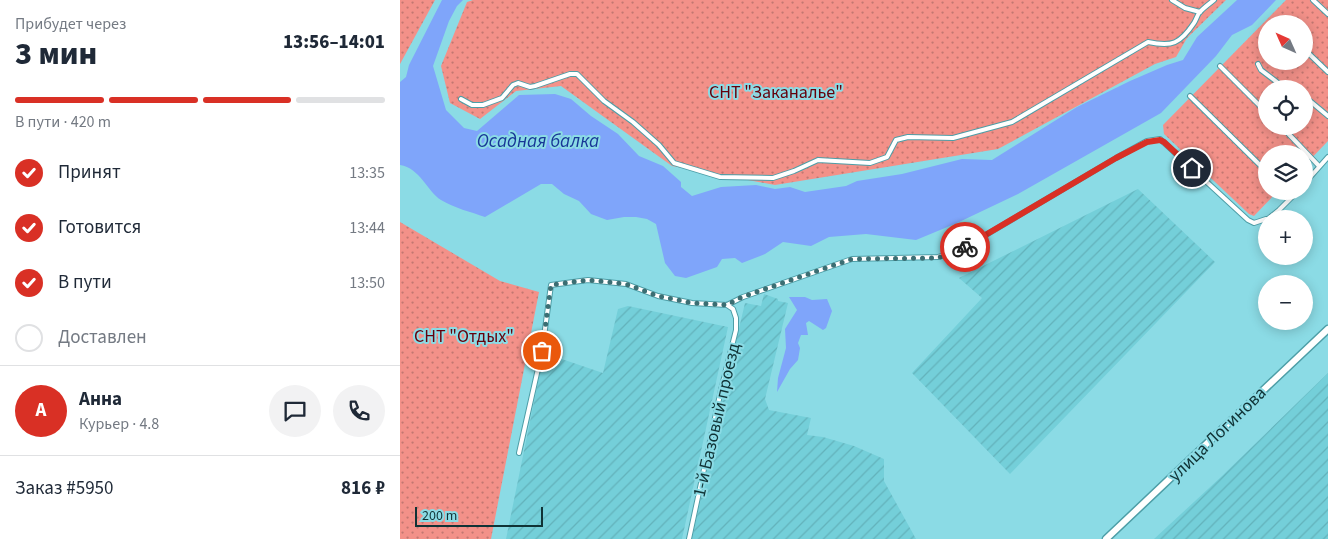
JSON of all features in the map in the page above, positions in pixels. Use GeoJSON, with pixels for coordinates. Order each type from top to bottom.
{"type":"FeatureCollection","features":[{"type":"Feature","properties":{"kind":"main road","name":"улица Логинова"},"geometry":{"type":"LineString","coordinates":[[1106,539],[1328,329]]}},
{"type":"Feature","properties":{"kind":"street"},"geometry":{"type":"LineString","coordinates":[[1172,0],[1185,8],[1200,12]]}},
{"type":"Feature","properties":{"kind":"street"},"geometry":{"type":"LineString","coordinates":[[461,99],[472,105],[483,105],[502,98],[513,85],[518,83],[530,87],[570,74],[577,74],[604,101],[633,122],[660,146],[674,163],[720,178],[773,178],[818,160],[870,163],[887,157],[896,140],[908,137],[952,138],[1012,122],[1148,42],[1160,46],[1170,45],[1184,36],[1200,12],[1214,0]]}},
{"type":"Feature","properties":{"kind":"street"},"geometry":{"type":"LineString","coordinates":[[1313,0],[1328,14]]}},
{"type":"Feature","properties":{"kind":"street"},"geometry":{"type":"LineString","coordinates":[[1313,58],[1328,72]]}},
{"type":"Feature","properties":{"kind":"street"},"geometry":{"type":"LineString","coordinates":[[1220,66],[1258,104]]}},
{"type":"Feature","properties":{"kind":"street"},"geometry":{"type":"LineString","coordinates":[[1262,70],[1275,80]]}},
{"type":"Feature","properties":{"kind":"street"},"geometry":{"type":"LineString","coordinates":[[1190,96],[1258,163]]}},
{"type":"Feature","properties":{"kind":"street"},"geometry":{"type":"LineString","coordinates":[[1313,104],[1328,116]]}},
{"type":"Feature","properties":{"kind":"street"},"geometry":{"type":"LineString","coordinates":[[1290,135],[1319,166]]}},
{"type":"Feature","properties":{"kind":"street"},"geometry":{"type":"LineString","coordinates":[[519,452],[542,351],[551,285],[588,280],[626,284],[675,300],[727,305],[742,297],[852,259],[938,258],[956,252],[1006,224],[1116,158],[1147,142],[1160,140],[1248,220],[1254,223],[1258,222]]}},
{"type":"Feature","properties":{"kind":"street"},"geometry":{"type":"LineString","coordinates":[[1313,173],[1328,157]]}},
{"type":"Feature","properties":{"kind":"street"},"geometry":{"type":"LineString","coordinates":[[1278,210],[1289,200]]}},
{"type":"Feature","properties":{"kind":"street","name":"1-й Базовый проезд"},"geometry":{"type":"LineString","coordinates":[[689,539],[736,330],[736,318],[733,309],[727,305]]}},
{"type":"Feature","properties":{"kind":"shaded area"},"geometry":{"type":"Polygon","coordinates":[[[1138,189],[1215,262],[1010,474],[912,373],[982,298],[959,278],[1138,189]]]}},
{"type":"Feature","properties":{"kind":"shaded area"},"geometry":{"type":"Polygon","coordinates":[[[764,294],[778,299],[778,301],[788,303],[765,399],[769,410],[811,418],[807,435],[823,437],[854,446],[884,459],[884,481],[916,539],[692,539],[745,303],[761,306],[764,294]]]}},
{"type":"Feature","properties":{"kind":"shaded area"},"geometry":{"type":"Polygon","coordinates":[[[628,306],[728,327],[682,539],[506,539],[544,353],[603,373],[618,309],[628,306]]]}},
{"type":"Feature","properties":{"kind":"shaded area"},"geometry":{"type":"Polygon","coordinates":[[[1328,373],[1328,539],[1154,539],[1222,476],[1328,373]]]}},
{"type":"Feature","properties":{"kind":"green space"},"geometry":{"type":"Polygon","coordinates":[[[400,0],[435,0],[400,64],[400,0]]]}},
{"type":"Feature","properties":{"kind":"green space","name":"СНТ \"Заканалье\""},"geometry":{"type":"Polygon","coordinates":[[[473,0],[1226,0],[1187,38],[1176,57],[1155,64],[998,149],[775,185],[672,166],[561,86],[516,91],[480,119],[450,103],[441,66],[467,2],[473,0]]]}},
{"type":"Feature","properties":{"kind":"green space"},"geometry":{"type":"Polygon","coordinates":[[[1286,0],[1328,0],[1328,141],[1313,157],[1313,145],[1258,145],[1258,200],[1269,200],[1254,216],[1249,214],[1164,134],[1163,125],[1258,28],[1258,70],[1313,70],[1313,15],[1271,15],[1286,0]]]}},
{"type":"Feature","properties":{"kind":"green space","name":"СНТ \"Отдых\""},"geometry":{"type":"Polygon","coordinates":[[[400,222],[500,281],[539,292],[491,539],[400,539],[400,222]]]}},
{"type":"Feature","properties":{"kind":"water","name":"Осадная балка"},"geometry":{"type":"Polygon","coordinates":[[[442,0],[463,0],[457,6],[449,21],[433,66],[446,110],[464,128],[477,131],[519,95],[555,94],[571,99],[591,116],[618,134],[639,156],[663,166],[681,182],[681,187],[692,196],[721,187],[756,185],[775,189],[790,187],[805,192],[846,186],[857,181],[902,174],[962,159],[992,160],[1077,107],[1130,81],[1183,60],[1197,37],[1237,0],[1276,0],[1262,15],[1258,15],[1258,19],[1252,25],[1232,35],[1216,56],[1161,113],[1018,194],[957,223],[916,240],[866,234],[829,237],[811,246],[783,242],[765,254],[742,263],[735,258],[722,259],[717,267],[686,278],[675,276],[665,263],[656,224],[647,219],[636,217],[607,220],[591,214],[579,201],[564,194],[552,184],[541,184],[485,217],[457,208],[441,200],[413,170],[400,165],[400,82],[406,77],[409,65],[442,0]]]}},
{"type":"Feature","properties":{"kind":"water"},"geometry":{"type":"Polygon","coordinates":[[[789,297],[805,297],[812,300],[827,299],[832,311],[826,328],[823,330],[809,321],[806,323],[808,335],[801,335],[798,343],[800,348],[798,360],[790,369],[777,392],[778,378],[786,348],[785,329],[797,310],[789,297]]]}},
{"type":"Feature","properties":{"kind":"way so far"},"geometry":{"type":"LineString","coordinates":[[542,351],[551,285],[588,280],[626,284],[675,300],[727,305],[742,297],[852,259],[938,258],[965,247]]}},
{"type":"Feature","properties":{"kind":"route"},"geometry":{"type":"LineString","coordinates":[[965,247],[1116,158],[1147,142],[1160,140],[1164,142],[1192,168]]}}]}
